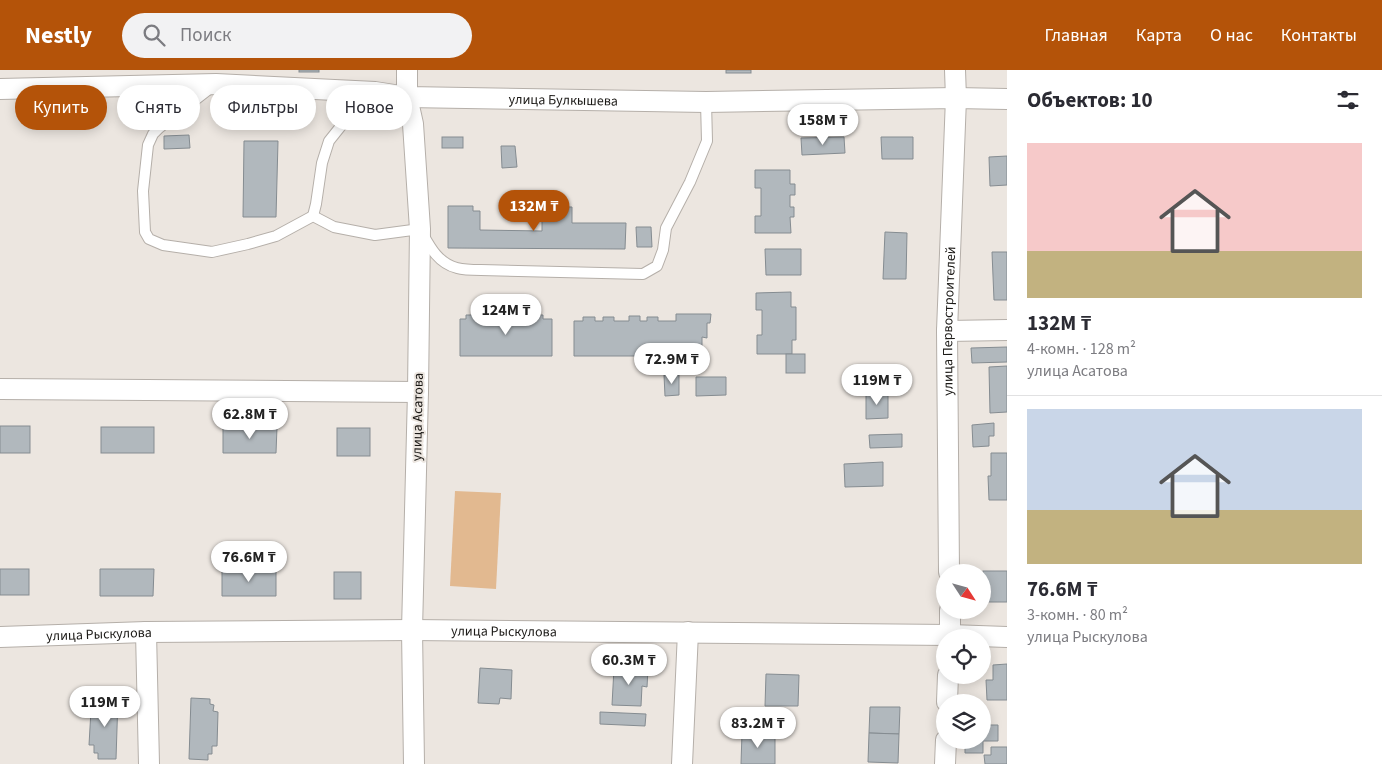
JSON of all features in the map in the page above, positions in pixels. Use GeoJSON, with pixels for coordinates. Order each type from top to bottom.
{"type":"FeatureCollection","features":[{"type":"Feature","properties":{"kind":"street","name":"улица Асатова"},"geometry":{"type":"LineString","coordinates":[[407,70],[407,85]]}},
{"type":"Feature","properties":{"kind":"street","name":"улица Первостроителей"},"geometry":{"type":"LineString","coordinates":[[949,564],[947,331],[956,98],[955,70]]}},
{"type":"Feature","properties":{"kind":"street","name":"улица Булкышева"},"geometry":{"type":"LineString","coordinates":[[0,89],[216,84],[326,90]]}},
{"type":"Feature","properties":{"kind":"street","name":"улица Булкышева"},"geometry":{"type":"LineString","coordinates":[[412,97],[706,102],[956,98],[1007,100]]}},
{"type":"Feature","properties":{"kind":"street","name":"улица Асатова"},"geometry":{"type":"LineString","coordinates":[[412,120],[420,229],[412,630],[414,764]]}},
{"type":"Feature","properties":{"kind":"street"},"geometry":{"type":"LineString","coordinates":[[947,331],[1007,330]]}},
{"type":"Feature","properties":{"kind":"street"},"geometry":{"type":"LineString","coordinates":[[0,389],[418,392]]}},
{"type":"Feature","properties":{"kind":"street","name":"улица Рыскулова"},"geometry":{"type":"LineString","coordinates":[[0,637],[146,632],[412,630],[936,636]]}},
{"type":"Feature","properties":{"kind":"street"},"geometry":{"type":"LineString","coordinates":[[146,632],[149,764]]}},
{"type":"Feature","properties":{"kind":"street"},"geometry":{"type":"LineString","coordinates":[[682,764],[688,632]]}},
{"type":"Feature","properties":{"kind":"street","name":"улица Рыскулова"},"geometry":{"type":"LineString","coordinates":[[991,636],[1007,636]]}},
{"type":"Feature","properties":{"kind":"street"},"geometry":{"type":"LineString","coordinates":[[945,764],[946,749]]}},
{"type":"Feature","properties":{"kind":"lane"},"geometry":{"type":"LineString","coordinates":[[216,84],[159,128],[153,134],[148,145],[144,191],[145,232],[149,239],[162,245],[212,252],[276,236],[313,216],[322,163],[329,141],[338,130]]}},
{"type":"Feature","properties":{"kind":"lane"},"geometry":{"type":"LineString","coordinates":[[313,216],[334,227],[375,235],[420,229],[435,255],[457,269],[643,274],[657,266],[663,250],[666,228],[690,182],[707,141],[706,102]]}},
{"type":"Feature","properties":{"kind":"shaded area"},"geometry":{"type":"Polygon","coordinates":[[[455,491],[501,493],[496,589],[450,586],[455,491]]]}},
{"type":"Feature","properties":{"kind":"building"},"geometry":{"type":"Polygon","coordinates":[[[299,70],[319,70],[319,72],[299,72],[299,70]]]}},
{"type":"Feature","properties":{"kind":"building"},"geometry":{"type":"Polygon","coordinates":[[[726,70],[751,70],[751,73],[726,73],[726,70]]]}},
{"type":"Feature","properties":{"kind":"building"},"geometry":{"type":"Polygon","coordinates":[[[189,135],[190,148],[164,149],[164,136],[189,135]]]}},
{"type":"Feature","properties":{"kind":"building"},"geometry":{"type":"Polygon","coordinates":[[[442,137],[463,137],[463,148],[442,148],[442,137]]]}},
{"type":"Feature","properties":{"kind":"building"},"geometry":{"type":"Polygon","coordinates":[[[844,137],[845,153],[802,155],[801,138],[844,137]]]}},
{"type":"Feature","properties":{"kind":"building"},"geometry":{"type":"Polygon","coordinates":[[[881,137],[913,137],[913,159],[882,159],[881,137]]]}},
{"type":"Feature","properties":{"kind":"building"},"geometry":{"type":"Polygon","coordinates":[[[244,141],[278,141],[276,217],[243,217],[244,141]]]}},
{"type":"Feature","properties":{"kind":"building"},"geometry":{"type":"Polygon","coordinates":[[[501,146],[515,146],[517,167],[502,168],[501,146]]]}},
{"type":"Feature","properties":{"kind":"building"},"geometry":{"type":"Polygon","coordinates":[[[1007,156],[1007,185],[990,186],[989,157],[1007,156]]]}},
{"type":"Feature","properties":{"kind":"building"},"geometry":{"type":"Polygon","coordinates":[[[755,170],[790,170],[790,184],[795,184],[795,195],[790,195],[790,207],[794,207],[794,217],[790,217],[791,233],[755,233],[755,216],[761,216],[761,188],[755,188],[755,170]]]}},
{"type":"Feature","properties":{"kind":"building"},"geometry":{"type":"Polygon","coordinates":[[[448,206],[473,206],[473,211],[480,211],[480,230],[542,231],[542,207],[572,207],[572,223],[626,223],[625,249],[448,248],[448,206]]]}},
{"type":"Feature","properties":{"kind":"building"},"geometry":{"type":"Polygon","coordinates":[[[636,227],[651,227],[652,247],[637,247],[636,227]]]}},
{"type":"Feature","properties":{"kind":"building"},"geometry":{"type":"Polygon","coordinates":[[[885,232],[907,233],[906,279],[883,279],[885,232]]]}},
{"type":"Feature","properties":{"kind":"building"},"geometry":{"type":"Polygon","coordinates":[[[765,249],[801,249],[801,275],[766,275],[765,249]]]}},
{"type":"Feature","properties":{"kind":"building"},"geometry":{"type":"Polygon","coordinates":[[[992,252],[1007,252],[1007,300],[994,300],[992,252]]]}},
{"type":"Feature","properties":{"kind":"building"},"geometry":{"type":"Polygon","coordinates":[[[791,292],[791,307],[796,307],[796,340],[792,340],[792,354],[757,354],[757,335],[762,335],[762,310],[756,310],[756,293],[791,292]]]}},
{"type":"Feature","properties":{"kind":"building"},"geometry":{"type":"Polygon","coordinates":[[[676,314],[711,314],[710,323],[707,323],[707,338],[702,337],[702,356],[690,356],[690,362],[669,362],[669,356],[574,356],[574,321],[583,321],[583,317],[595,317],[595,321],[603,321],[603,317],[614,317],[614,321],[629,321],[629,316],[640,316],[640,321],[647,321],[647,317],[658,317],[658,321],[676,321],[676,314]]]}},
{"type":"Feature","properties":{"kind":"building"},"geometry":{"type":"Polygon","coordinates":[[[466,315],[480,315],[480,319],[487,319],[487,315],[498,315],[498,319],[513,319],[513,315],[525,315],[525,319],[531,319],[532,315],[543,315],[543,319],[552,319],[552,356],[460,356],[460,319],[466,319],[466,315]]]}},
{"type":"Feature","properties":{"kind":"building"},"geometry":{"type":"Polygon","coordinates":[[[1007,347],[1007,362],[972,363],[971,348],[1007,347]]]}},
{"type":"Feature","properties":{"kind":"building"},"geometry":{"type":"Polygon","coordinates":[[[786,354],[805,354],[805,373],[786,373],[786,354]]]}},
{"type":"Feature","properties":{"kind":"building"},"geometry":{"type":"Polygon","coordinates":[[[1007,366],[1007,412],[990,413],[989,367],[1007,366]]]}},
{"type":"Feature","properties":{"kind":"building"},"geometry":{"type":"Polygon","coordinates":[[[664,375],[679,375],[679,395],[665,396],[664,375]]]}},
{"type":"Feature","properties":{"kind":"building"},"geometry":{"type":"Polygon","coordinates":[[[696,377],[726,377],[726,395],[696,396],[696,377]]]}},
{"type":"Feature","properties":{"kind":"building"},"geometry":{"type":"Polygon","coordinates":[[[866,393],[888,393],[888,418],[866,419],[866,393]]]}},
{"type":"Feature","properties":{"kind":"building"},"geometry":{"type":"Polygon","coordinates":[[[994,423],[994,436],[989,436],[989,446],[973,447],[972,425],[994,423]]]}},
{"type":"Feature","properties":{"kind":"building"},"geometry":{"type":"Polygon","coordinates":[[[0,426],[30,426],[30,453],[0,453],[0,426]]]}},
{"type":"Feature","properties":{"kind":"building"},"geometry":{"type":"Polygon","coordinates":[[[101,427],[154,427],[154,453],[101,453],[101,427]]]}},
{"type":"Feature","properties":{"kind":"building"},"geometry":{"type":"Polygon","coordinates":[[[223,427],[277,427],[276,453],[223,453],[223,427]]]}},
{"type":"Feature","properties":{"kind":"building"},"geometry":{"type":"Polygon","coordinates":[[[337,428],[370,428],[370,456],[337,456],[337,428]]]}},
{"type":"Feature","properties":{"kind":"building"},"geometry":{"type":"Polygon","coordinates":[[[902,434],[902,447],[870,448],[869,435],[902,434]]]}},
{"type":"Feature","properties":{"kind":"building"},"geometry":{"type":"Polygon","coordinates":[[[991,453],[1007,453],[1007,500],[989,500],[988,476],[991,476],[991,453]]]}},
{"type":"Feature","properties":{"kind":"building"},"geometry":{"type":"Polygon","coordinates":[[[883,462],[883,486],[845,487],[844,464],[883,462]]]}},
{"type":"Feature","properties":{"kind":"building"},"geometry":{"type":"Polygon","coordinates":[[[0,569],[29,569],[29,595],[0,595],[0,569]]]}},
{"type":"Feature","properties":{"kind":"building"},"geometry":{"type":"Polygon","coordinates":[[[100,569],[154,569],[153,596],[100,596],[100,569]]]}},
{"type":"Feature","properties":{"kind":"building"},"geometry":{"type":"Polygon","coordinates":[[[222,569],[276,570],[276,596],[222,596],[222,569]]]}},
{"type":"Feature","properties":{"kind":"building"},"geometry":{"type":"Polygon","coordinates":[[[991,571],[1007,571],[1007,602],[991,602],[991,571]]]}},
{"type":"Feature","properties":{"kind":"building"},"geometry":{"type":"Polygon","coordinates":[[[334,572],[361,572],[361,599],[334,599],[334,572]]]}},
{"type":"Feature","properties":{"kind":"building"},"geometry":{"type":"Polygon","coordinates":[[[1007,664],[1007,700],[991,700],[991,694],[987,694],[986,684],[991,684],[991,680],[993,680],[993,665],[1007,664]]]}},
{"type":"Feature","properties":{"kind":"building"},"geometry":{"type":"Polygon","coordinates":[[[480,668],[512,670],[511,699],[500,698],[499,704],[478,703],[480,668]]]}},
{"type":"Feature","properties":{"kind":"building"},"geometry":{"type":"Polygon","coordinates":[[[614,668],[648,669],[647,687],[642,686],[641,706],[612,705],[614,668]]]}},
{"type":"Feature","properties":{"kind":"building"},"geometry":{"type":"Polygon","coordinates":[[[766,674],[799,675],[798,706],[765,706],[766,674]]]}},
{"type":"Feature","properties":{"kind":"building"},"geometry":{"type":"Polygon","coordinates":[[[100,698],[118,698],[116,759],[98,759],[98,753],[94,753],[94,745],[89,745],[91,710],[95,710],[95,703],[100,703],[100,698]]]}},
{"type":"Feature","properties":{"kind":"building"},"geometry":{"type":"Polygon","coordinates":[[[191,698],[210,699],[210,704],[214,705],[213,711],[218,712],[217,746],[212,746],[212,754],[208,754],[208,760],[189,759],[191,698]]]}},
{"type":"Feature","properties":{"kind":"building"},"geometry":{"type":"Polygon","coordinates":[[[870,707],[900,707],[899,734],[869,733],[870,707]]]}},
{"type":"Feature","properties":{"kind":"building"},"geometry":{"type":"Polygon","coordinates":[[[600,712],[646,714],[645,726],[600,724],[600,712]]]}},
{"type":"Feature","properties":{"kind":"building"},"geometry":{"type":"Polygon","coordinates":[[[991,725],[998,725],[998,741],[991,741],[991,725]]]}},
{"type":"Feature","properties":{"kind":"building"},"geometry":{"type":"Polygon","coordinates":[[[742,733],[775,733],[775,764],[741,764],[742,733]]]}},
{"type":"Feature","properties":{"kind":"building"},"geometry":{"type":"Polygon","coordinates":[[[869,733],[899,734],[898,763],[868,762],[869,733]]]}},
{"type":"Feature","properties":{"kind":"building"},"geometry":{"type":"Polygon","coordinates":[[[991,747],[1007,747],[1007,764],[985,764],[984,755],[991,755],[991,747]]]}},
{"type":"Feature","properties":{"kind":"building"},"geometry":{"type":"Polygon","coordinates":[[[965,749],[983,749],[983,753],[965,753],[965,749]]]}}]}
